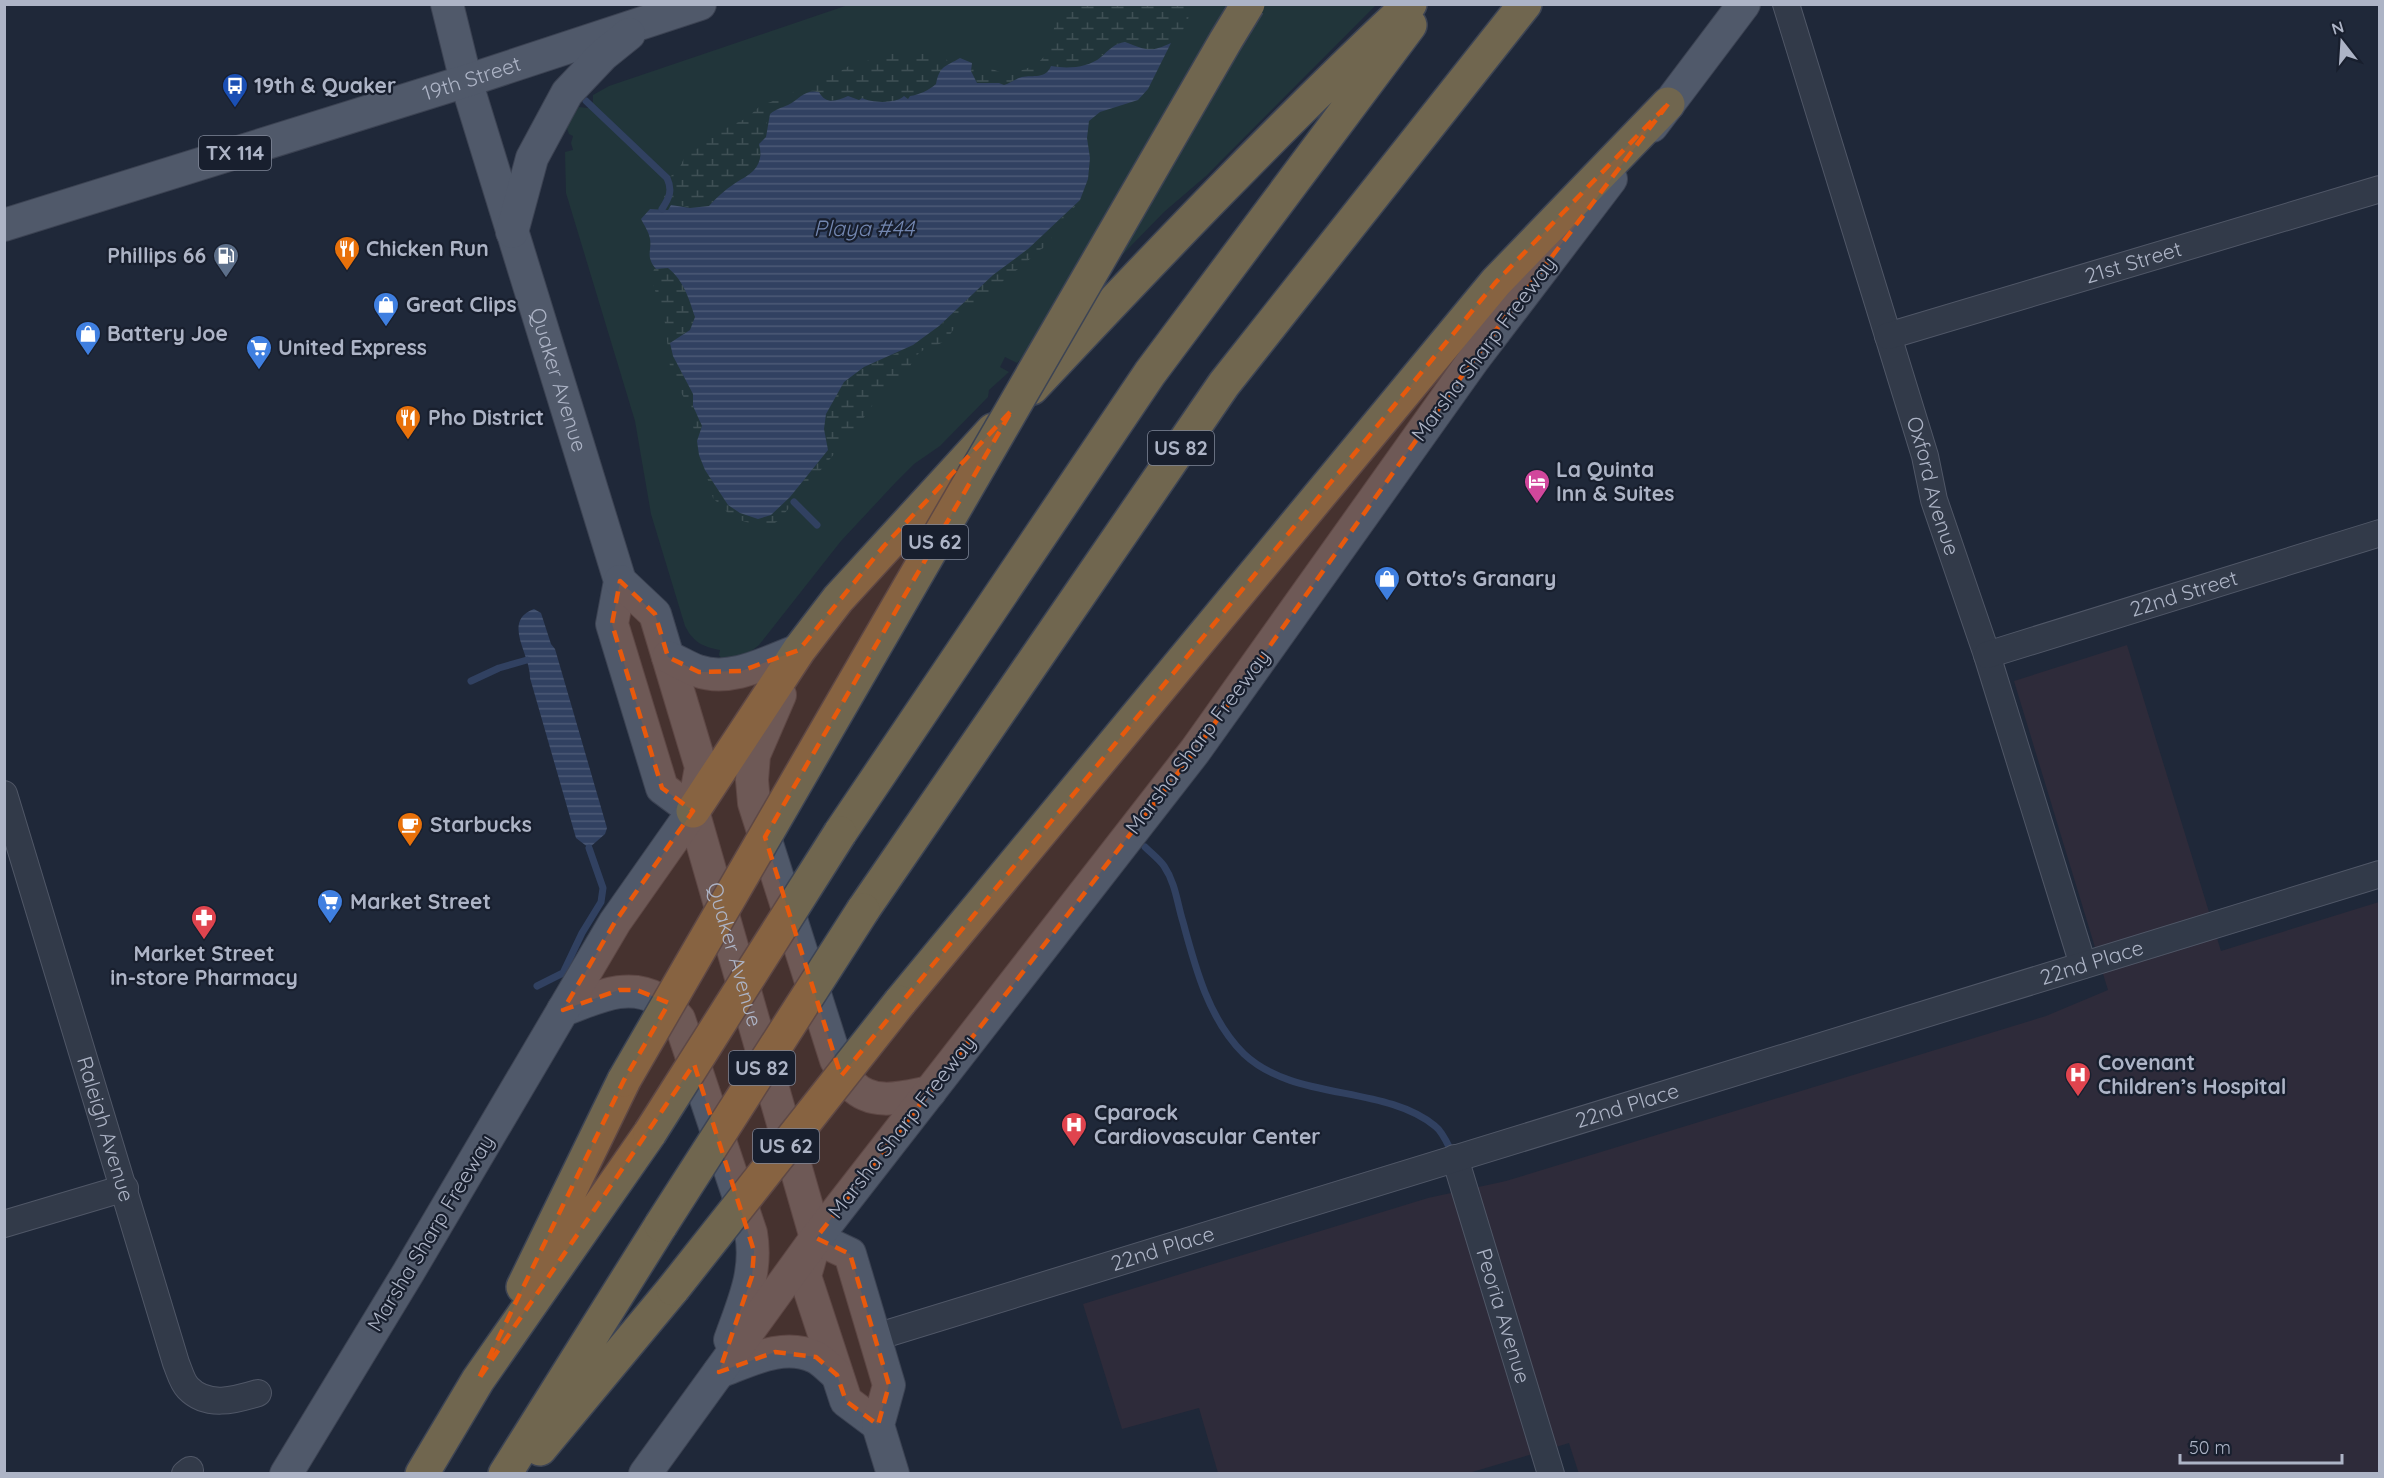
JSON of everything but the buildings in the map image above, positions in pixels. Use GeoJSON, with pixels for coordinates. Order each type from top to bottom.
{"type":"FeatureCollection","features":[{"type":"Feature","properties":{"kind":"highway","name":"US 62"},"geometry":{"type":"LineString","coordinates":[[422,1473],[478,1380],[624,1080],[1248,4]]}},
{"type":"Feature","properties":{"kind":"highway"},"geometry":{"type":"LineString","coordinates":[[693,811],[799,650],[838,599],[884,546],[1158,254],[1323,86],[1410,4]]}},
{"type":"Feature","properties":{"kind":"highway","name":"US 82"},"geometry":{"type":"LineString","coordinates":[[478,1380],[650,1133],[840,833],[1150,373],[1426,4]]}},
{"type":"Feature","properties":{"kind":"highway","name":"US 82"},"geometry":{"type":"LineString","coordinates":[[505,1473],[863,910],[1224,384],[1525,4]]}},
{"type":"Feature","properties":{"kind":"highway","name":"US 62"},"geometry":{"type":"LineString","coordinates":[[520,1473],[673,1289],[900,1002],[1496,282],[1668,104]]}},
{"type":"Feature","properties":{"kind":"main road","name":"Quaker Avenue"},"geometry":{"type":"LineString","coordinates":[[447,4],[466,81],[620,581],[612,624],[662,788],[693,811]]}},
{"type":"Feature","properties":{"kind":"main road","name":"19th Street"},"geometry":{"type":"LineString","coordinates":[[4,225],[466,81],[700,4]]}},
{"type":"Feature","properties":{"kind":"main road","name":"Marsha Sharp Freeway"},"geometry":{"type":"LineString","coordinates":[[645,1473],[816,1238],[1195,751],[1474,359],[1744,4]]}},
{"type":"Feature","properties":{"kind":"main road"},"geometry":{"type":"LineString","coordinates":[[512,232],[532,158],[567,93],[603,55],[642,23]]}},
{"type":"Feature","properties":{"kind":"main road","name":"Quaker Avenue"},"geometry":{"type":"LineString","coordinates":[[620,581],[655,614],[701,767],[693,811],[816,1238]]}},
{"type":"Feature","properties":{"kind":"main road"},"geometry":{"type":"LineString","coordinates":[[668,657],[699,672],[720,675],[741,671],[799,650]]}},
{"type":"Feature","properties":{"kind":"main road"},"geometry":{"type":"LineString","coordinates":[[799,650],[754,755],[752,780],[754,803],[836,1060],[852,1086],[870,1095],[894,1100],[930,1092]]}},
{"type":"Feature","properties":{"kind":"main road","name":"Marsha Sharp Freeway"},"geometry":{"type":"LineString","coordinates":[[286,1473],[408,1273],[615,922],[693,811]]}},
{"type":"Feature","properties":{"kind":"main road"},"geometry":{"type":"LineString","coordinates":[[563,1010],[619,990],[637,990],[660,1000],[679,1019],[751,1233],[754,1251],[752,1276],[719,1372]]}},
{"type":"Feature","properties":{"kind":"main road"},"geometry":{"type":"LineString","coordinates":[[879,1425],[846,1401],[837,1375],[805,1276],[816,1238],[850,1254],[889,1385],[879,1425],[893,1473]]}},
{"type":"Feature","properties":{"kind":"main road"},"geometry":{"type":"LineString","coordinates":[[719,1372],[775,1352],[791,1351],[816,1357],[837,1375]]}},
{"type":"Feature","properties":{"kind":"street","name":"Oxford Avenue"},"geometry":{"type":"LineString","coordinates":[[1786,4],[1925,456],[1934,500],[1987,655],[2083,965]]}},
{"type":"Feature","properties":{"kind":"street","name":"21st Street"},"geometry":{"type":"LineString","coordinates":[[1888,336],[2379,189]]}},
{"type":"Feature","properties":{"kind":"street","name":"22nd Street"},"geometry":{"type":"LineString","coordinates":[[1987,655],[2379,533]]}},
{"type":"Feature","properties":{"kind":"street","name":"Raleigh Avenue"},"geometry":{"type":"LineString","coordinates":[[4,794],[125,1188],[176,1363],[186,1387],[201,1398],[217,1401],[238,1399],[258,1393]]}},
{"type":"Feature","properties":{"kind":"street","name":"22nd Place"},"geometry":{"type":"LineString","coordinates":[[876,1337],[2379,874]]}},
{"type":"Feature","properties":{"kind":"street","name":"Peoria Avenue"},"geometry":{"type":"LineString","coordinates":[[1455,1158],[1551,1473]]}},
{"type":"Feature","properties":{"kind":"street"},"geometry":{"type":"LineString","coordinates":[[4,1224],[125,1188]]}},
{"type":"Feature","properties":{"kind":"highlighted area"},"geometry":{"type":"Polygon","coordinates":[[[1668,104],[1474,359],[1195,751],[816,1238],[850,1254],[889,1385],[878,1425],[846,1401],[837,1375],[816,1357],[775,1352],[719,1372],[752,1276],[754,1251],[694,1064],[478,1380],[624,1080],[669,1003],[637,990],[619,990],[563,1010],[615,922],[693,811],[662,788],[612,624],[620,581],[655,614],[668,657],[699,672],[741,671],[799,650],[884,546],[1012,410],[765,837],[841,1076],[1496,282],[1668,104]]]}},
{"type":"Feature","properties":{"kind":"shaded area","name":"Covenant Children’s Hospital"},"geometry":{"type":"Polygon","coordinates":[[[2127,645],[2221,951],[2379,902],[2379,1473],[1579,1474],[1569,1443],[1469,1473],[1218,1473],[1199,1408],[1122,1429],[1083,1304],[1428,1198],[1506,1181],[2046,1016],[2108,990],[2014,681],[2127,645]]]}},
{"type":"Feature","properties":{"kind":"green space"},"geometry":{"type":"Polygon","coordinates":[[[1188,4],[1188,21],[1184,28],[1172,42],[1156,49],[1142,49],[1125,42],[1082,65],[1052,66],[1043,75],[1022,77],[1003,85],[977,83],[971,71],[972,66],[977,65],[1002,73],[1013,73],[1041,60],[1051,43],[1055,24],[1060,14],[1069,5],[1188,4]]]}},
{"type":"Feature","properties":{"kind":"green space"},"geometry":{"type":"Polygon","coordinates":[[[848,5],[1376,5],[1206,176],[1164,212],[1017,363],[1005,357],[1000,367],[1009,372],[989,390],[988,397],[940,446],[914,464],[841,541],[759,645],[745,656],[724,662],[719,655],[720,650],[699,643],[685,626],[651,514],[635,421],[566,193],[565,152],[573,150],[571,143],[573,136],[569,134],[566,126],[579,107],[588,108],[593,104],[593,95],[609,86],[848,5]]]}},
{"type":"Feature","properties":{"kind":"green space"},"geometry":{"type":"Polygon","coordinates":[[[893,51],[944,56],[949,63],[946,64],[935,85],[910,98],[878,102],[848,96],[829,100],[813,91],[804,94],[767,118],[766,137],[761,140],[760,157],[752,172],[719,195],[709,206],[690,208],[680,205],[668,210],[660,209],[665,194],[665,180],[678,171],[686,154],[698,148],[705,138],[747,118],[760,106],[789,95],[807,83],[836,74],[855,62],[867,61],[893,51]]]}},
{"type":"Feature","properties":{"kind":"green space"},"geometry":{"type":"Polygon","coordinates":[[[1080,200],[1047,246],[1034,253],[961,318],[944,341],[919,353],[904,376],[895,382],[888,383],[860,423],[779,520],[772,525],[760,526],[736,519],[713,498],[705,470],[728,505],[740,513],[771,515],[790,497],[828,450],[827,414],[833,397],[845,382],[869,365],[905,350],[935,330],[983,284],[1080,200]]]}},
{"type":"Feature","properties":{"kind":"green space"},"geometry":{"type":"Polygon","coordinates":[[[655,267],[668,268],[678,276],[695,318],[690,330],[674,339],[673,356],[693,394],[693,406],[702,426],[697,441],[686,401],[670,367],[665,323],[651,277],[655,267]]]}},
{"type":"Feature","properties":{"kind":"water","name":"Playa #44"},"geometry":{"type":"Polygon","coordinates":[[[1125,42],[1148,49],[1171,43],[1148,89],[1138,100],[1100,112],[1089,121],[1088,179],[1080,200],[1028,249],[993,275],[939,326],[913,345],[864,367],[844,382],[826,414],[824,429],[828,450],[790,497],[771,515],[758,519],[740,513],[728,505],[705,470],[699,455],[697,441],[702,426],[693,406],[693,394],[673,356],[670,343],[690,330],[695,317],[685,291],[674,273],[668,268],[656,269],[653,264],[650,257],[648,231],[641,219],[650,209],[668,210],[671,205],[690,208],[709,206],[724,191],[750,174],[756,167],[760,156],[759,144],[766,137],[770,114],[806,93],[819,92],[825,99],[832,101],[848,96],[877,102],[900,99],[904,96],[908,99],[936,84],[941,70],[960,58],[972,63],[971,71],[977,83],[1004,85],[1022,77],[1043,75],[1051,66],[1070,67],[1096,61],[1115,45],[1125,42]]]}},
{"type":"Feature","properties":{"kind":"water"},"geometry":{"type":"Polygon","coordinates":[[[534,609],[541,613],[551,644],[555,649],[607,828],[605,834],[589,848],[576,838],[520,639],[518,630],[520,622],[524,614],[534,609]]]}},
{"type":"Feature","properties":{"kind":"waterway"},"geometry":{"type":"LineString","coordinates":[[586,101],[667,178],[670,187],[669,194],[662,209]]}},
{"type":"Feature","properties":{"kind":"waterway"},"geometry":{"type":"LineString","coordinates":[[794,502],[817,525]]}},
{"type":"Feature","properties":{"kind":"waterway"},"geometry":{"type":"LineString","coordinates":[[471,681],[499,668],[527,660]]}},
{"type":"Feature","properties":{"kind":"waterway"},"geometry":{"type":"LineString","coordinates":[[1145,847],[1160,861],[1168,873],[1193,957],[1212,1009],[1221,1025],[1244,1054],[1265,1069],[1288,1080],[1365,1097],[1414,1113],[1438,1129],[1452,1153]]}},
{"type":"Feature","properties":{"kind":"waterway"},"geometry":{"type":"LineString","coordinates":[[537,986],[563,973],[582,933],[601,902],[603,888],[589,848]]}},
{"type":"Feature","properties":{"kind":"place","name":"19th & Quaker"},"geometry":{"type":"Point","coordinates":[235,109]}},
{"type":"Feature","properties":{"kind":"place","name":"Chicken Run"},"geometry":{"type":"Point","coordinates":[347,272]}},
{"type":"Feature","properties":{"kind":"place","name":"Phillips 66"},"geometry":{"type":"Point","coordinates":[226,279]}},
{"type":"Feature","properties":{"kind":"place","name":"Great Clips"},"geometry":{"type":"Point","coordinates":[386,328]}},
{"type":"Feature","properties":{"kind":"place","name":"Battery Joe"},"geometry":{"type":"Point","coordinates":[88,357]}},
{"type":"Feature","properties":{"kind":"place","name":"United Express"},"geometry":{"type":"Point","coordinates":[259,371]}},
{"type":"Feature","properties":{"kind":"place","name":"Pho District"},"geometry":{"type":"Point","coordinates":[408,441]}},
{"type":"Feature","properties":{"kind":"place","name":"La Quinta Inn & Suites"},"geometry":{"type":"Point","coordinates":[1537,505]}},
{"type":"Feature","properties":{"kind":"place","name":"Otto's Granary"},"geometry":{"type":"Point","coordinates":[1387,602]}},
{"type":"Feature","properties":{"kind":"place","name":"Starbucks"},"geometry":{"type":"Point","coordinates":[410,848]}},
{"type":"Feature","properties":{"kind":"place","name":"Market Street"},"geometry":{"type":"Point","coordinates":[330,925]}},
{"type":"Feature","properties":{"kind":"place","name":"Market Street in-store Pharmacy"},"geometry":{"type":"Point","coordinates":[204,941]}},
{"type":"Feature","properties":{"kind":"place","name":"Covenant Children’s Hospital"},"geometry":{"type":"Point","coordinates":[2078,1098]}},
{"type":"Feature","properties":{"kind":"place","name":"Cparock Cardiovascular Center"},"geometry":{"type":"Point","coordinates":[1074,1148]}}]}
